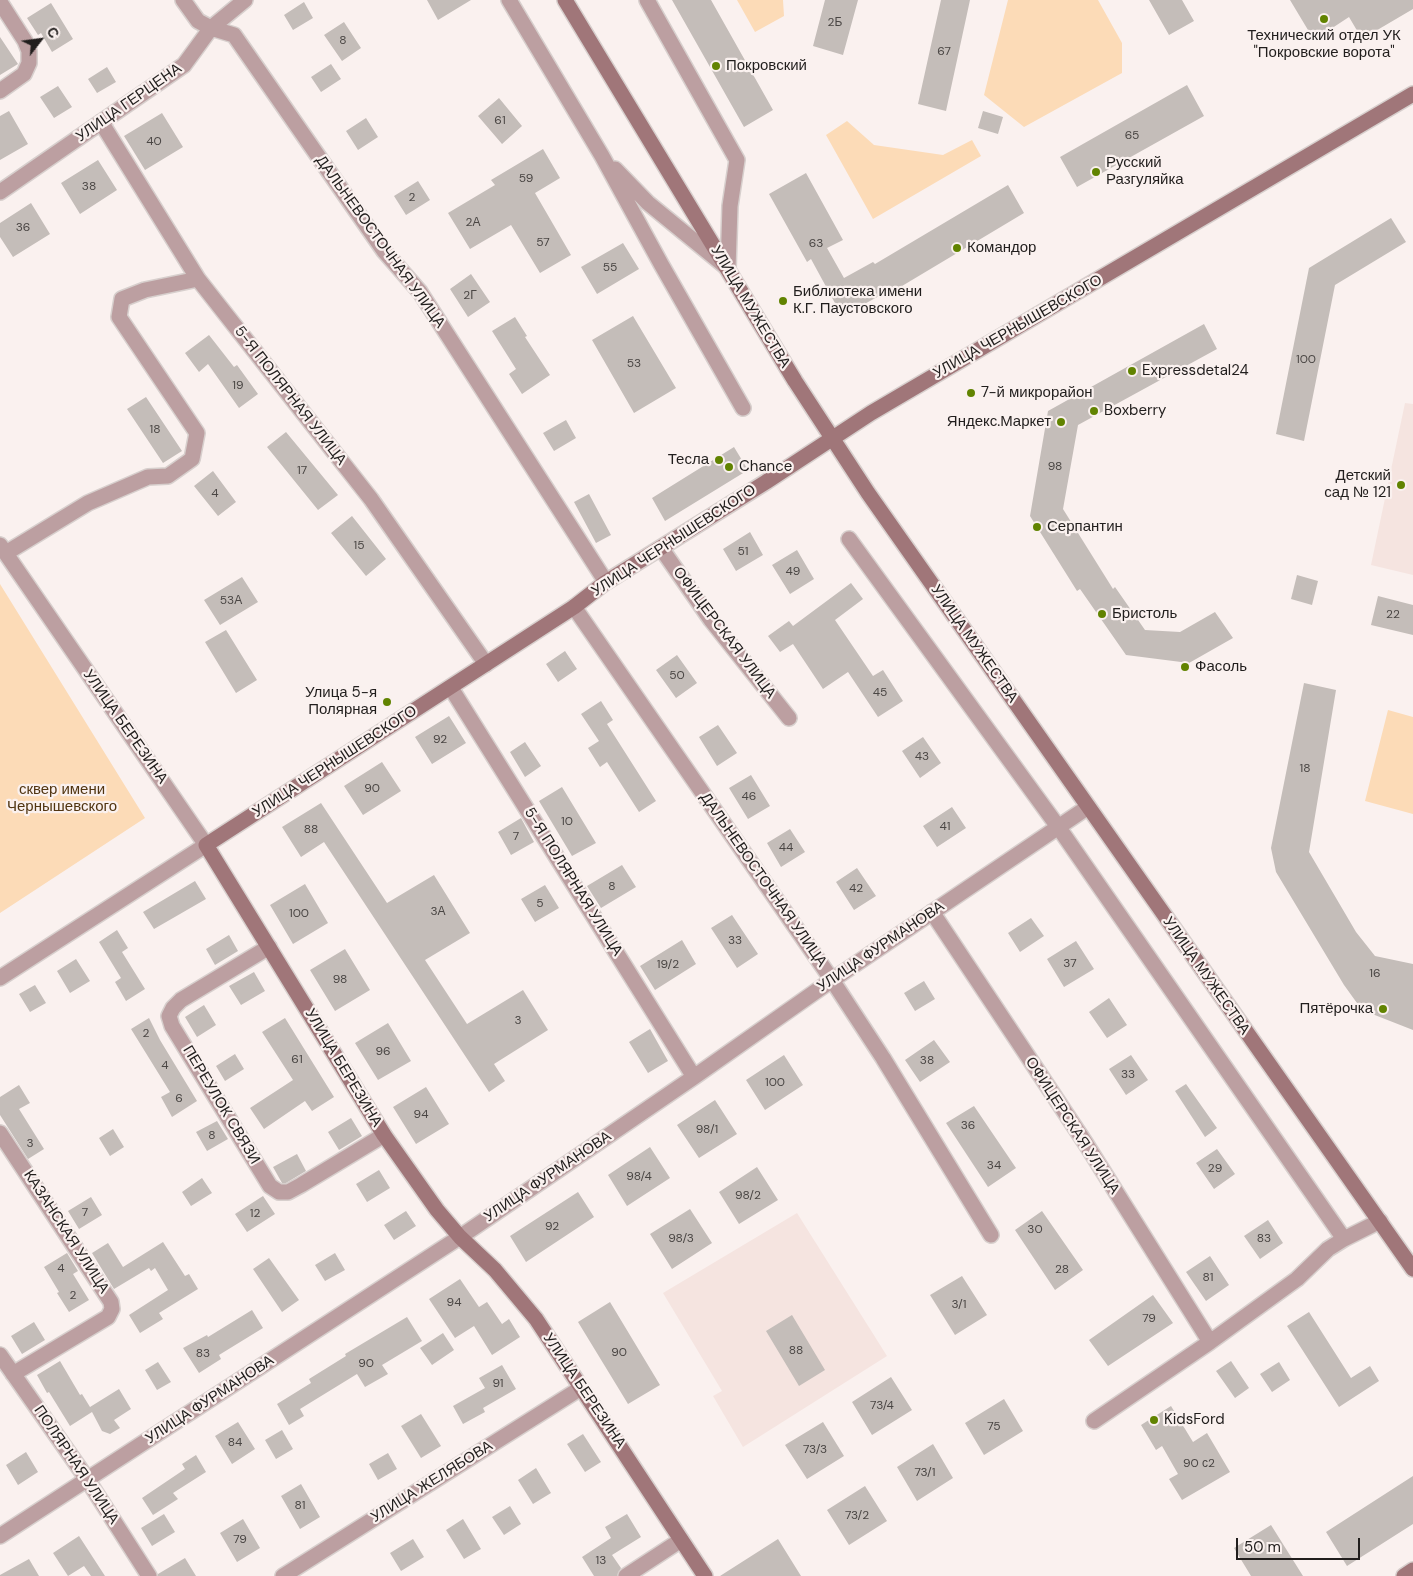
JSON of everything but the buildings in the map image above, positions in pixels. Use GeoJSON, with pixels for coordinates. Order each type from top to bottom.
{"type":"FeatureCollection","features":[{"type":"Feature","properties":{"kind":"street","name":"ДАЛЬНЕВОСТОЧНАЯ УЛИЦА"},"geometry":{"type":"LineString","coordinates":[[183,0],[198,20],[211,28],[234,35],[384,251],[420,292],[606,582]]}},
{"type":"Feature","properties":{"kind":"street","name":"УЛИЦА ГЕРЦЕНА"},"geometry":{"type":"LineString","coordinates":[[0,192],[184,65],[211,28],[245,0]]}},
{"type":"Feature","properties":{"kind":"street"},"geometry":{"type":"LineString","coordinates":[[509,0],[602,156],[743,408]]}},
{"type":"Feature","properties":{"kind":"street","name":"УЛИЦА МУЖЕСТВА"},"geometry":{"type":"LineString","coordinates":[[565,0],[796,381],[868,493],[1413,1269]]}},
{"type":"Feature","properties":{"kind":"street"},"geometry":{"type":"LineString","coordinates":[[647,0],[737,160],[730,206],[728,269]]}},
{"type":"Feature","properties":{"kind":"street"},"geometry":{"type":"LineString","coordinates":[[0,2],[25,40],[29,51],[29,63],[24,74],[0,91]]}},
{"type":"Feature","properties":{"kind":"street","name":"УЛИЦА ЧЕРНЫШЕВСКОГО"},"geometry":{"type":"LineString","coordinates":[[0,978],[451,688],[574,607],[606,582],[871,413],[1413,94]]}},
{"type":"Feature","properties":{"kind":"street","name":"5-Я ПОЛЯРНАЯ УЛИЦА"},"geometry":{"type":"LineString","coordinates":[[101,122],[198,279],[371,499],[486,664]]}},
{"type":"Feature","properties":{"kind":"street"},"geometry":{"type":"LineString","coordinates":[[602,156],[648,202],[728,269]]}},
{"type":"Feature","properties":{"kind":"street"},"geometry":{"type":"LineString","coordinates":[[3,549],[88,503],[148,478],[168,476],[192,459],[197,433],[119,317],[122,299],[145,290],[198,279]]}},
{"type":"Feature","properties":{"kind":"street"},"geometry":{"type":"LineString","coordinates":[[849,539],[1059,828],[1344,1239]]}},
{"type":"Feature","properties":{"kind":"street","name":"ОФИЦЕРСКАЯ УЛИЦА"},"geometry":{"type":"LineString","coordinates":[[661,548],[711,620],[789,718]]}},
{"type":"Feature","properties":{"kind":"street","name":"УЛИЦА БЕРЕЗИНА"},"geometry":{"type":"LineString","coordinates":[[3,549],[206,845],[384,1135],[437,1210],[460,1237],[508,1284],[536,1319],[705,1576]]}},
{"type":"Feature","properties":{"kind":"street","name":"ДАЛЬНЕВОСТОЧНАЯ УЛИЦА"},"geometry":{"type":"LineString","coordinates":[[574,607],[832,980],[883,1058],[991,1234]]}},
{"type":"Feature","properties":{"kind":"street","name":"5-Я ПОЛЯРНАЯ УЛИЦА"},"geometry":{"type":"LineString","coordinates":[[451,688],[694,1077]]}},
{"type":"Feature","properties":{"kind":"street","name":"УЛИЦА ФУРМАНОВА"},"geometry":{"type":"LineString","coordinates":[[0,1536],[460,1237],[832,980],[1088,807]]}},
{"type":"Feature","properties":{"kind":"street","name":"ОФИЦЕРСКАЯ УЛИЦА"},"geometry":{"type":"LineString","coordinates":[[932,912],[1086,1144],[1210,1342]]}},
{"type":"Feature","properties":{"kind":"street","name":"ПЕРЕУЛОК СВЯЗИ"},"geometry":{"type":"LineString","coordinates":[[269,948],[181,1000],[173,1008],[169,1016],[270,1186],[279,1192],[288,1192],[384,1135]]}},
{"type":"Feature","properties":{"kind":"street","name":"КАЗАНСКАЯ УЛИЦА"},"geometry":{"type":"LineString","coordinates":[[0,1133],[111,1302],[112,1309],[108,1317],[13,1374]]}},
{"type":"Feature","properties":{"kind":"street"},"geometry":{"type":"LineString","coordinates":[[1094,1421],[1210,1342],[1297,1279],[1328,1249],[1344,1239],[1380,1222]]}},
{"type":"Feature","properties":{"kind":"street","name":"ПОЛЯРНАЯ УЛИЦА"},"geometry":{"type":"LineString","coordinates":[[0,1355],[87,1479],[149,1576]]}},
{"type":"Feature","properties":{"kind":"street","name":"УЛИЦА ЖЕЛЯБОВА"},"geometry":{"type":"LineString","coordinates":[[283,1576],[581,1388]]}},
{"type":"Feature","properties":{"kind":"street"},"geometry":{"type":"LineString","coordinates":[[626,1576],[681,1540]]}},
{"type":"Feature","properties":{"kind":"street"},"geometry":{"type":"LineString","coordinates":[[1404,1576],[1413,1570]]}},
{"type":"Feature","properties":{"kind":"shaded area","name":"Детский сад № 121"},"geometry":{"type":"Polygon","coordinates":[[[1405,403],[1413,404],[1413,575],[1371,565],[1405,403]]]}},
{"type":"Feature","properties":{"kind":"shaded area"},"geometry":{"type":"Polygon","coordinates":[[[797,1213],[887,1356],[743,1447],[713,1396],[722,1391],[663,1293],[797,1213]]]}},
{"type":"Feature","properties":{"kind":"green space"},"geometry":{"type":"Polygon","coordinates":[[[737,0],[783,0],[784,16],[755,32],[737,0]]]}},
{"type":"Feature","properties":{"kind":"green space"},"geometry":{"type":"Polygon","coordinates":[[[1008,0],[1098,0],[1122,43],[1122,73],[1024,127],[984,95],[1008,0]]]}},
{"type":"Feature","properties":{"kind":"green space"},"geometry":{"type":"Polygon","coordinates":[[[847,121],[874,145],[943,155],[972,140],[981,156],[873,219],[826,135],[847,121]]]}},
{"type":"Feature","properties":{"kind":"green space","name":"сквер имени Чернышевского"},"geometry":{"type":"Polygon","coordinates":[[[0,584],[145,818],[0,913],[0,584]]]}},
{"type":"Feature","properties":{"kind":"green space"},"geometry":{"type":"Polygon","coordinates":[[[1388,710],[1413,717],[1413,814],[1365,801],[1388,710]]]}},
{"type":"Feature","properties":{"kind":"place","name":"Технический отдел УК \"Покровские ворота\""},"geometry":{"type":"Point","coordinates":[1324,19]}},
{"type":"Feature","properties":{"kind":"place","name":"Покровский"},"geometry":{"type":"Point","coordinates":[716,66]}},
{"type":"Feature","properties":{"kind":"place","name":"Русский Разгуляйка"},"geometry":{"type":"Point","coordinates":[1096,172]}},
{"type":"Feature","properties":{"kind":"place","name":"Командор"},"geometry":{"type":"Point","coordinates":[957,248]}},
{"type":"Feature","properties":{"kind":"place","name":"Библиотека имени К.Г. Паустовского"},"geometry":{"type":"Point","coordinates":[783,301]}},
{"type":"Feature","properties":{"kind":"place","name":"Expressdetal24"},"geometry":{"type":"Point","coordinates":[1132,371]}},
{"type":"Feature","properties":{"kind":"place","name":"7-й микрорайон"},"geometry":{"type":"Point","coordinates":[971,393]}},
{"type":"Feature","properties":{"kind":"place","name":"Boxberry"},"geometry":{"type":"Point","coordinates":[1094,411]}},
{"type":"Feature","properties":{"kind":"place","name":"Яндекс.Маркет"},"geometry":{"type":"Point","coordinates":[1061,422]}},
{"type":"Feature","properties":{"kind":"place","name":"Тесла"},"geometry":{"type":"Point","coordinates":[719,460]}},
{"type":"Feature","properties":{"kind":"place","name":"Chance"},"geometry":{"type":"Point","coordinates":[729,467]}},
{"type":"Feature","properties":{"kind":"place","name":"Детский сад № 121"},"geometry":{"type":"Point","coordinates":[1401,485]}},
{"type":"Feature","properties":{"kind":"place","name":"Серпантин"},"geometry":{"type":"Point","coordinates":[1037,527]}},
{"type":"Feature","properties":{"kind":"place","name":"Бристоль"},"geometry":{"type":"Point","coordinates":[1102,614]}},
{"type":"Feature","properties":{"kind":"place","name":"Фасоль"},"geometry":{"type":"Point","coordinates":[1185,667]}},
{"type":"Feature","properties":{"kind":"place","name":"Улица 5-я Полярная"},"geometry":{"type":"Point","coordinates":[387,702]}},
{"type":"Feature","properties":{"kind":"place","name":"Пятёрочка"},"geometry":{"type":"Point","coordinates":[1383,1009]}},
{"type":"Feature","properties":{"kind":"place","name":"KidsFord"},"geometry":{"type":"Point","coordinates":[1154,1420]}}]}
